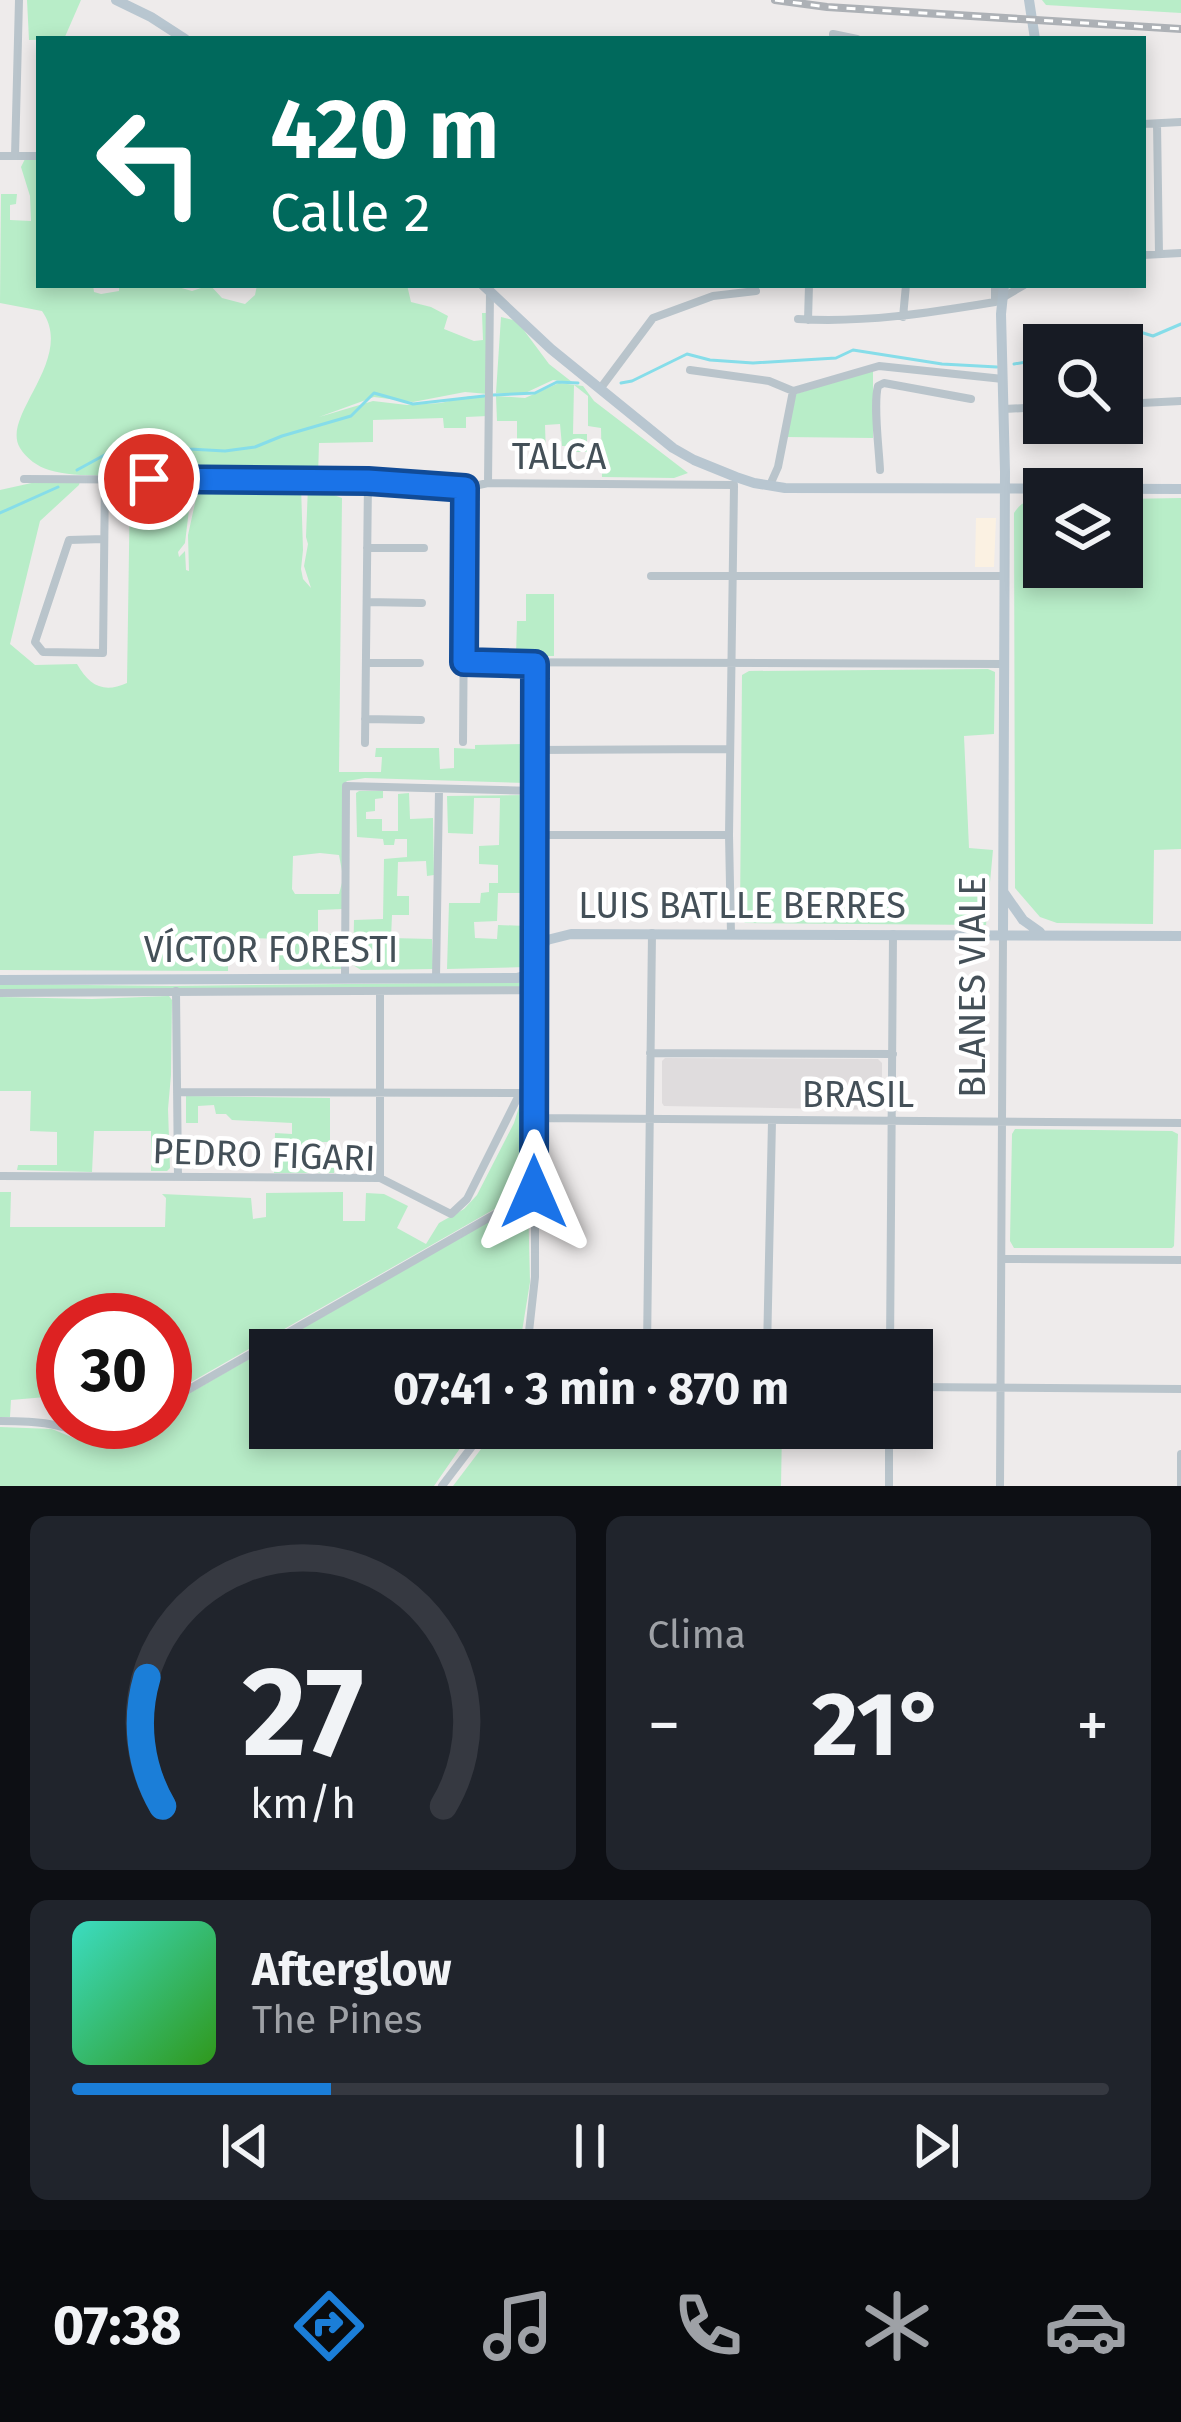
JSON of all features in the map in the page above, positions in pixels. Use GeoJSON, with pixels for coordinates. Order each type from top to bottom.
{"type":"FeatureCollection","features":[{"type":"Feature","properties":{"kind":"street"},"geometry":{"type":"LineString","coordinates":[[15,156],[19,0]]}},
{"type":"Feature","properties":{"kind":"street"},"geometry":{"type":"LineString","coordinates":[[116,0],[180,36]]}},
{"type":"Feature","properties":{"kind":"street"},"geometry":{"type":"LineString","coordinates":[[1030,3],[1034,32]]}},
{"type":"Feature","properties":{"kind":"street"},"geometry":{"type":"LineString","coordinates":[[833,34],[843,36]]}},
{"type":"Feature","properties":{"kind":"street"},"geometry":{"type":"LineString","coordinates":[[1146,124],[1181,122]]}},
{"type":"Feature","properties":{"kind":"street"},"geometry":{"type":"LineString","coordinates":[[1157,124],[1160,254]]}},
{"type":"Feature","properties":{"kind":"street"},"geometry":{"type":"LineString","coordinates":[[0,156],[36,156]]}},
{"type":"Feature","properties":{"kind":"street"},"geometry":{"type":"LineString","coordinates":[[1146,255],[1181,254]]}},
{"type":"Feature","properties":{"kind":"street"},"geometry":{"type":"LineString","coordinates":[[486,288],[551,349],[673,448],[735,481],[825,488],[1181,489]]}},
{"type":"Feature","properties":{"kind":"street"},"geometry":{"type":"LineString","coordinates":[[486,288],[488,483]]}},
{"type":"Feature","properties":{"kind":"street"},"geometry":{"type":"LineString","coordinates":[[808,288],[803,320],[903,317],[998,301],[1019,288]]}},
{"type":"Feature","properties":{"kind":"street"},"geometry":{"type":"LineString","coordinates":[[903,317],[906,288]]}},
{"type":"Feature","properties":{"kind":"street","name":"BLANES VIALE"},"geometry":{"type":"LineString","coordinates":[[1000,288],[1005,488],[1000,1486]]}},
{"type":"Feature","properties":{"kind":"street"},"geometry":{"type":"LineString","coordinates":[[600,389],[652,318],[713,296],[756,292]]}},
{"type":"Feature","properties":{"kind":"street"},"geometry":{"type":"LineString","coordinates":[[690,370],[769,381],[793,391],[879,366],[1002,379]]}},
{"type":"Feature","properties":{"kind":"street"},"geometry":{"type":"LineString","coordinates":[[880,470],[878,386],[884,383],[971,399]]}},
{"type":"Feature","properties":{"kind":"street"},"geometry":{"type":"LineString","coordinates":[[770,485],[793,391]]}},
{"type":"Feature","properties":{"kind":"street"},"geometry":{"type":"LineString","coordinates":[[1143,403],[1181,401]]}},
{"type":"Feature","properties":{"kind":"street"},"geometry":{"type":"LineString","coordinates":[[1003,409],[1023,408]]}},
{"type":"Feature","properties":{"kind":"street","name":"TALCA"},"geometry":{"type":"LineString","coordinates":[[24,479],[368,481],[465,488],[488,483],[735,481]]}},
{"type":"Feature","properties":{"kind":"street"},"geometry":{"type":"LineString","coordinates":[[104,538],[68,540],[35,641],[43,652],[103,653],[105,479]]}},
{"type":"Feature","properties":{"kind":"street"},"geometry":{"type":"LineString","coordinates":[[365,742],[368,481]]}},
{"type":"Feature","properties":{"kind":"street"},"geometry":{"type":"LineString","coordinates":[[731,934],[735,481]]}},
{"type":"Feature","properties":{"kind":"street"},"geometry":{"type":"LineString","coordinates":[[463,742],[465,488]]}},
{"type":"Feature","properties":{"kind":"street"},"geometry":{"type":"LineString","coordinates":[[367,548],[424,548]]}},
{"type":"Feature","properties":{"kind":"street"},"geometry":{"type":"LineString","coordinates":[[651,577],[1004,575]]}},
{"type":"Feature","properties":{"kind":"street"},"geometry":{"type":"LineString","coordinates":[[367,602],[422,603]]}},
{"type":"Feature","properties":{"kind":"street"},"geometry":{"type":"LineString","coordinates":[[464,662],[1004,664]]}},
{"type":"Feature","properties":{"kind":"street"},"geometry":{"type":"LineString","coordinates":[[366,663],[420,663]]}},
{"type":"Feature","properties":{"kind":"street"},"geometry":{"type":"LineString","coordinates":[[530,1329],[536,1277],[535,664]]}},
{"type":"Feature","properties":{"kind":"street"},"geometry":{"type":"LineString","coordinates":[[365,719],[421,720]]}},
{"type":"Feature","properties":{"kind":"street"},"geometry":{"type":"LineString","coordinates":[[535,750],[730,749]]}},
{"type":"Feature","properties":{"kind":"street"},"geometry":{"type":"LineString","coordinates":[[346,980],[346,787],[534,791]]}},
{"type":"Feature","properties":{"kind":"street"},"geometry":{"type":"LineString","coordinates":[[436,978],[439,790]]}},
{"type":"Feature","properties":{"kind":"street"},"geometry":{"type":"LineString","coordinates":[[535,835],[729,835]]}},
{"type":"Feature","properties":{"kind":"street"},"geometry":{"type":"LineString","coordinates":[[1001,887],[1017,913],[1043,933]]}},
{"type":"Feature","properties":{"kind":"street"},"geometry":{"type":"LineString","coordinates":[[647,1329],[652,934]]}},
{"type":"Feature","properties":{"kind":"street"},"geometry":{"type":"LineString","coordinates":[[890,1329],[893,934]]}},
{"type":"Feature","properties":{"kind":"street","name":"LUIS BATLLE BERRES"},"geometry":{"type":"LineString","coordinates":[[535,963],[543,945],[553,937],[1181,935]]}},
{"type":"Feature","properties":{"kind":"street","name":"VÍCTOR FORESTI"},"geometry":{"type":"LineString","coordinates":[[0,980],[524,978],[535,963]]}},
{"type":"Feature","properties":{"kind":"street","name":"VÍCTOR FORESTI"},"geometry":{"type":"LineString","coordinates":[[0,992],[534,990]]}},
{"type":"Feature","properties":{"kind":"street"},"geometry":{"type":"LineString","coordinates":[[176,991],[178,1177]]}},
{"type":"Feature","properties":{"kind":"street"},"geometry":{"type":"LineString","coordinates":[[380,991],[380,1178]]}},
{"type":"Feature","properties":{"kind":"street"},"geometry":{"type":"LineString","coordinates":[[650,1053],[893,1054]]}},
{"type":"Feature","properties":{"kind":"street"},"geometry":{"type":"LineString","coordinates":[[177,1092],[535,1093]]}},
{"type":"Feature","properties":{"kind":"street","name":"PEDRO FIGARI"},"geometry":{"type":"LineString","coordinates":[[0,1176],[380,1178],[452,1214],[467,1198],[520,1094]]}},
{"type":"Feature","properties":{"kind":"street","name":"BRASIL"},"geometry":{"type":"LineString","coordinates":[[535,1118],[1181,1123]]}},
{"type":"Feature","properties":{"kind":"street"},"geometry":{"type":"LineString","coordinates":[[767,1329],[772,1121]]}},
{"type":"Feature","properties":{"kind":"street"},"geometry":{"type":"LineString","coordinates":[[192,1387],[534,1192]]}},
{"type":"Feature","properties":{"kind":"street"},"geometry":{"type":"LineString","coordinates":[[1002,1258],[1181,1260]]}},
{"type":"Feature","properties":{"kind":"street"},"geometry":{"type":"LineString","coordinates":[[933,1387],[1181,1389]]}},
{"type":"Feature","properties":{"kind":"street"},"geometry":{"type":"LineString","coordinates":[[0,1421],[36,1423]]}},
{"type":"Feature","properties":{"kind":"street"},"geometry":{"type":"LineString","coordinates":[[442,1486],[470,1449]]}},
{"type":"Feature","properties":{"kind":"street"},"geometry":{"type":"LineString","coordinates":[[889,1449],[889,1486]]}},
{"type":"Feature","properties":{"kind":"street"},"geometry":{"type":"LineString","coordinates":[[1180,1486],[1181,1454]]}},
{"type":"Feature","properties":{"kind":"shaded area"},"geometry":{"type":"Polygon","coordinates":[[[976,518],[996,518],[994,567],[975,567],[976,518]]]}},
{"type":"Feature","properties":{"kind":"shaded area"},"geometry":{"type":"Polygon","coordinates":[[[665,1058],[878,1059],[882,1063],[882,1110],[664,1106],[665,1058]]]}},
{"type":"Feature","properties":{"kind":"green space"},"geometry":{"type":"Polygon","coordinates":[[[27,0],[81,0],[65,36],[29,40],[27,0]]]}},
{"type":"Feature","properties":{"kind":"green space"},"geometry":{"type":"Polygon","coordinates":[[[1042,0],[1181,0],[1181,13],[1046,5],[1042,0]]]}},
{"type":"Feature","properties":{"kind":"green space"},"geometry":{"type":"Polygon","coordinates":[[[25,159],[36,159],[36,288],[93,288],[101,294],[119,288],[213,288],[222,298],[245,304],[256,288],[408,288],[411,302],[448,316],[444,329],[474,341],[483,340],[482,313],[489,313],[488,394],[465,392],[413,402],[374,397],[319,417],[373,401],[407,405],[470,396],[489,397],[488,416],[466,417],[466,428],[444,428],[443,418],[373,420],[373,442],[319,443],[318,477],[82,475],[41,467],[20,448],[17,435],[45,367],[50,329],[42,311],[0,303],[1,194],[17,194],[16,204],[10,205],[10,220],[31,221],[21,167],[25,159]]]}},
{"type":"Feature","properties":{"kind":"green space"},"geometry":{"type":"Polygon","coordinates":[[[501,317],[517,321],[549,364],[572,382],[553,380],[523,394],[496,393],[501,317]]]}},
{"type":"Feature","properties":{"kind":"green space"},"geometry":{"type":"Polygon","coordinates":[[[873,368],[873,438],[786,437],[796,394],[873,368]]]}},
{"type":"Feature","properties":{"kind":"green space"},"geometry":{"type":"Polygon","coordinates":[[[559,383],[583,386],[594,401],[688,473],[674,478],[602,477],[601,428],[588,426],[588,396],[574,385],[573,434],[587,434],[587,452],[562,446],[560,424],[545,425],[546,455],[517,450],[517,421],[497,421],[496,396],[525,398],[559,383]]]}},
{"type":"Feature","properties":{"kind":"green space"},"geometry":{"type":"Polygon","coordinates":[[[45,480],[80,481],[40,521],[10,644],[35,665],[77,664],[98,686],[127,683],[130,484],[192,485],[185,543],[178,552],[179,557],[185,551],[189,571],[188,535],[199,485],[301,486],[301,569],[311,588],[304,566],[308,486],[342,498],[339,772],[381,772],[382,757],[375,757],[376,748],[439,748],[440,769],[454,768],[454,748],[527,744],[526,783],[365,778],[343,785],[342,871],[339,855],[293,856],[292,889],[295,894],[339,894],[343,879],[343,909],[318,910],[318,934],[342,934],[342,969],[279,970],[278,939],[228,937],[228,971],[0,970],[0,490],[45,480]]]}},
{"type":"Feature","properties":{"kind":"green space"},"geometry":{"type":"Polygon","coordinates":[[[1181,498],[1181,849],[1154,850],[1153,924],[1057,923],[1040,917],[1015,888],[1014,513],[1023,504],[1023,588],[1143,588],[1143,499],[1181,498]]]}},
{"type":"Feature","properties":{"kind":"green space"},"geometry":{"type":"Polygon","coordinates":[[[526,594],[554,594],[554,656],[516,656],[517,621],[526,621],[526,594]]]}},
{"type":"Feature","properties":{"kind":"green space"},"geometry":{"type":"Polygon","coordinates":[[[749,671],[995,672],[994,734],[964,736],[969,848],[993,850],[986,925],[745,923],[740,917],[742,675],[749,671]]]}},
{"type":"Feature","properties":{"kind":"green space"},"geometry":{"type":"Polygon","coordinates":[[[359,791],[383,791],[383,798],[375,799],[375,811],[366,812],[366,819],[382,819],[382,831],[398,831],[398,794],[409,793],[410,819],[433,818],[434,875],[427,876],[426,861],[398,862],[397,896],[409,896],[409,915],[392,915],[391,938],[432,939],[433,969],[361,970],[353,965],[354,920],[383,919],[384,859],[407,857],[407,839],[384,845],[383,839],[357,837],[359,791]]]}},
{"type":"Feature","properties":{"kind":"green space"},"geometry":{"type":"Polygon","coordinates":[[[527,795],[527,893],[498,893],[497,921],[474,922],[475,938],[497,939],[498,925],[526,926],[526,967],[447,969],[449,903],[480,903],[481,893],[489,892],[489,883],[498,883],[498,865],[479,864],[479,846],[499,845],[500,798],[474,798],[473,834],[448,833],[447,796],[527,795]]]}},
{"type":"Feature","properties":{"kind":"green space"},"geometry":{"type":"Polygon","coordinates":[[[521,982],[525,987],[0,990],[0,984],[521,982]]]}},
{"type":"Feature","properties":{"kind":"green space"},"geometry":{"type":"Polygon","coordinates":[[[169,996],[170,1168],[151,1171],[151,1131],[94,1131],[92,1172],[17,1170],[18,1165],[57,1165],[57,1132],[30,1131],[31,1091],[0,1091],[0,997],[169,996]]]}},
{"type":"Feature","properties":{"kind":"green space"},"geometry":{"type":"Polygon","coordinates":[[[186,1096],[330,1098],[330,1142],[319,1142],[319,1159],[335,1160],[334,1173],[274,1173],[275,1133],[292,1134],[292,1123],[232,1120],[216,1114],[214,1105],[198,1106],[198,1123],[186,1123],[186,1096]]]}},
{"type":"Feature","properties":{"kind":"green space"},"geometry":{"type":"Polygon","coordinates":[[[526,1100],[530,1104],[528,1190],[284,1329],[249,1329],[249,1349],[192,1382],[192,1293],[36,1293],[36,1398],[11,1400],[10,1417],[0,1417],[0,1192],[11,1192],[10,1227],[165,1227],[166,1198],[162,1194],[251,1198],[253,1219],[266,1217],[266,1193],[343,1192],[343,1221],[365,1221],[366,1193],[384,1194],[408,1206],[397,1228],[426,1244],[439,1223],[477,1195],[526,1100]]]}},
{"type":"Feature","properties":{"kind":"green space"},"geometry":{"type":"Polygon","coordinates":[[[1015,1129],[1178,1134],[1174,1246],[1014,1248],[1010,1241],[1015,1129]]]}},
{"type":"Feature","properties":{"kind":"green space"},"geometry":{"type":"Polygon","coordinates":[[[528,1199],[530,1282],[522,1329],[301,1329],[528,1199]]]}},
{"type":"Feature","properties":{"kind":"green space"},"geometry":{"type":"Polygon","coordinates":[[[249,1359],[249,1449],[460,1449],[434,1486],[0,1486],[0,1427],[36,1428],[36,1449],[192,1449],[192,1392],[249,1359]]]}},
{"type":"Feature","properties":{"kind":"green space"},"geometry":{"type":"Polygon","coordinates":[[[481,1449],[782,1449],[781,1486],[453,1486],[481,1449]]]}},
{"type":"Feature","properties":{"kind":"waterway"},"geometry":{"type":"LineString","coordinates":[[1143,333],[1153,336],[1181,324]]}},
{"type":"Feature","properties":{"kind":"waterway"},"geometry":{"type":"LineString","coordinates":[[621,383],[687,354],[753,363],[836,358],[853,350],[997,367]]}},
{"type":"Feature","properties":{"kind":"waterway"},"geometry":{"type":"LineString","coordinates":[[1014,364],[1023,362]]}},
{"type":"Feature","properties":{"kind":"waterway"},"geometry":{"type":"LineString","coordinates":[[493,395],[535,393],[557,382],[578,383]]}},
{"type":"Feature","properties":{"kind":"waterway"},"geometry":{"type":"LineString","coordinates":[[77,470],[121,446],[154,441],[189,449],[255,447],[351,416],[374,393],[413,404],[484,396]]}},
{"type":"Feature","properties":{"kind":"waterway"},"geometry":{"type":"LineString","coordinates":[[0,513],[58,487]]}},
{"type":"Feature","properties":{"kind":"railway"},"geometry":{"type":"LineString","coordinates":[[775,0],[1181,29]]}},
{"type":"Feature","properties":{"kind":"route"},"geometry":{"type":"LineString","coordinates":[[149,479],[368,481],[465,488],[464,662],[535,664],[534,1192]]}}]}
